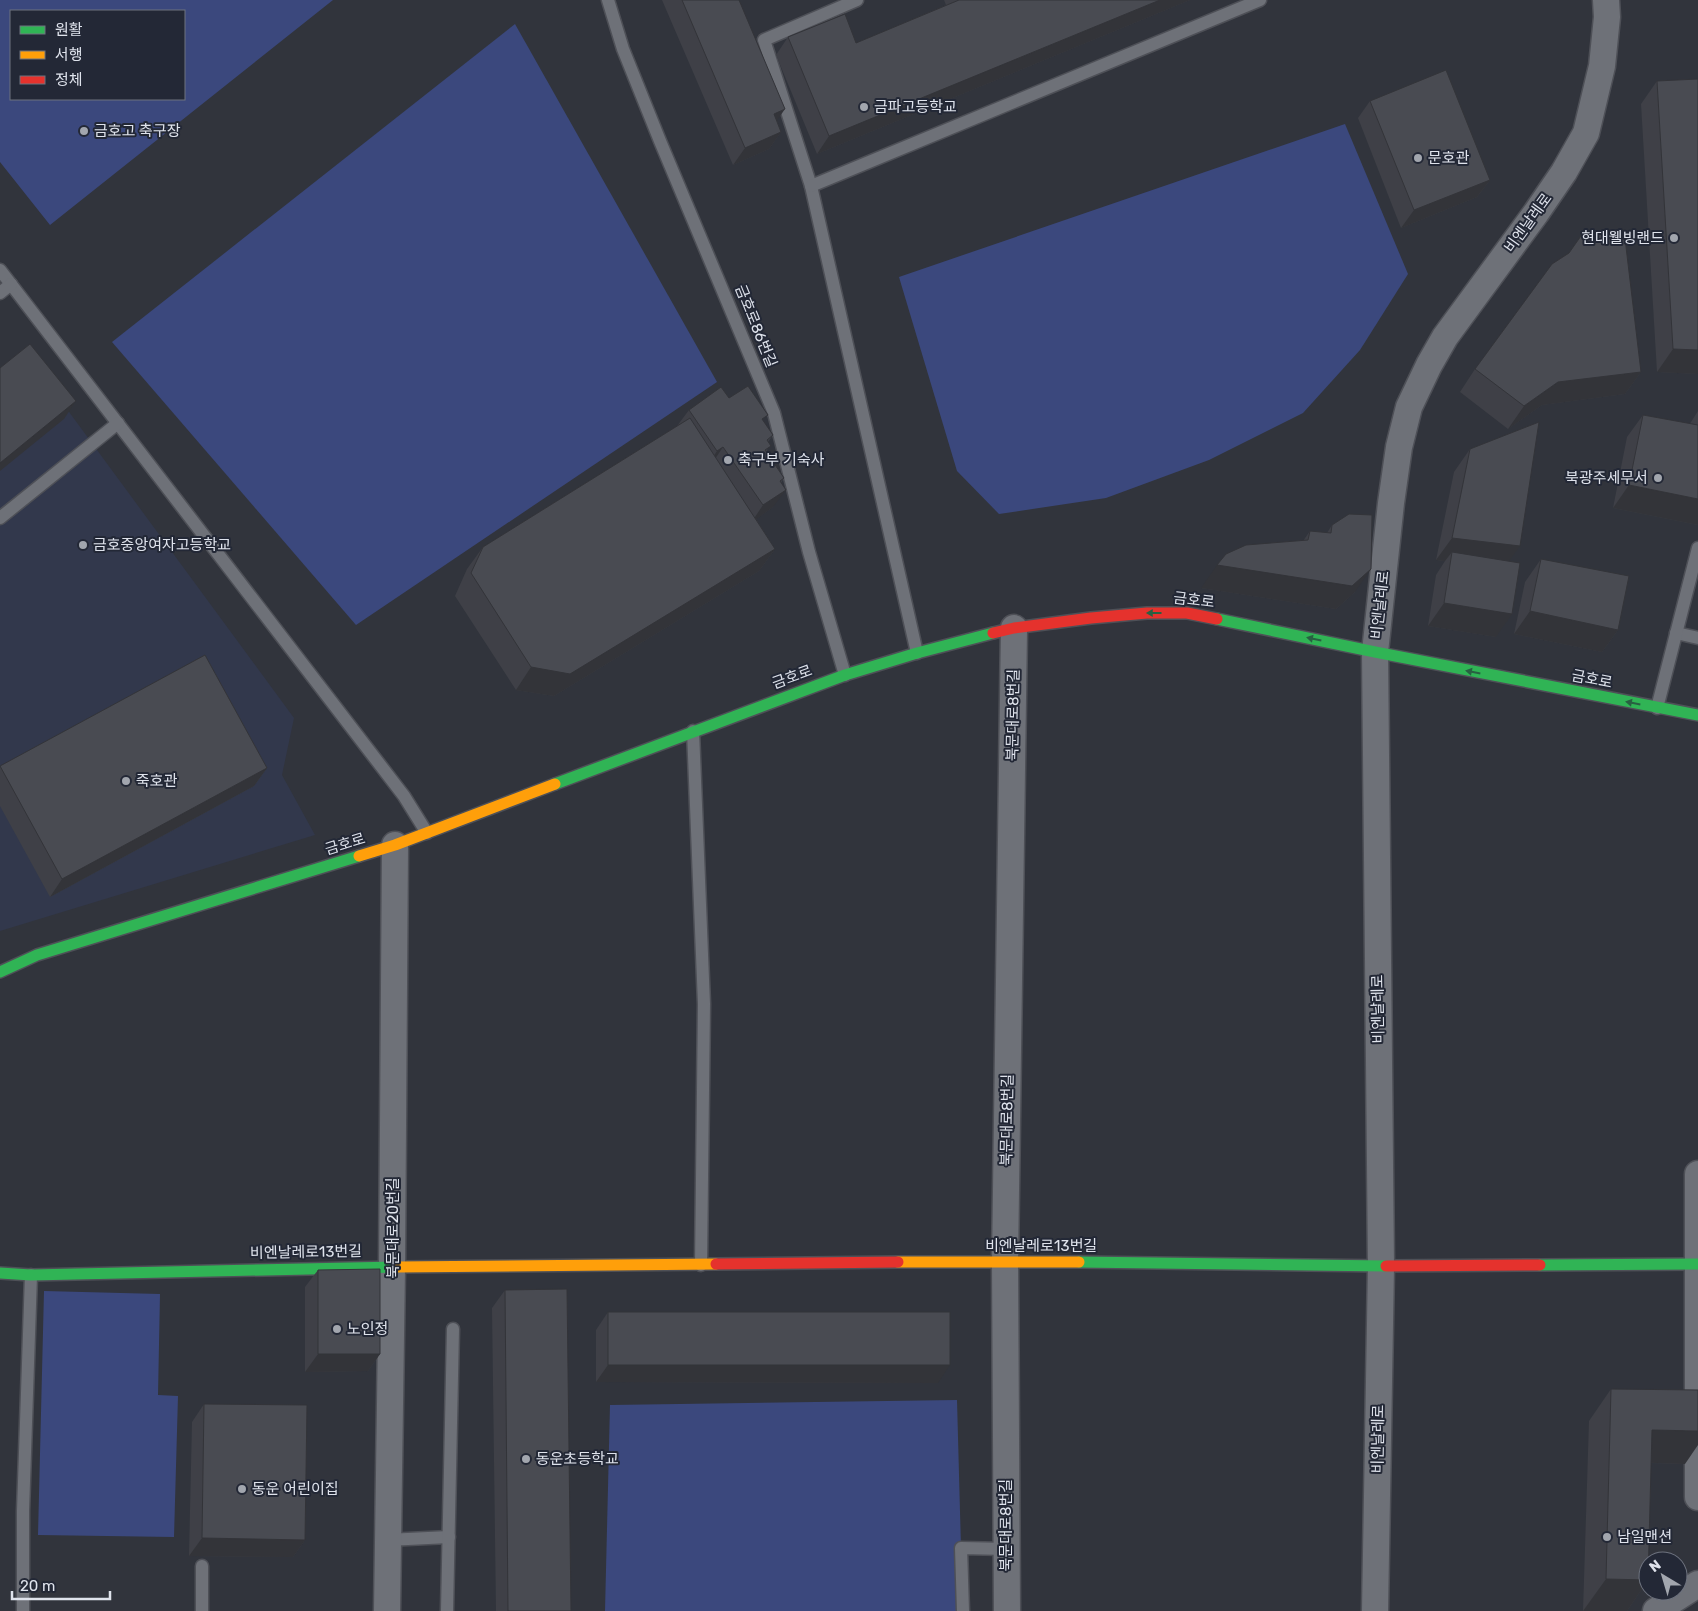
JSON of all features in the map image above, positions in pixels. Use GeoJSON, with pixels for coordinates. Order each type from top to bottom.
{"type":"FeatureCollection","features":[{"type":"Feature","properties":{"kind":"street","name":"비엔날레로"},"geometry":{"type":"LineString","coordinates":[[1375,1611],[1381,1266],[1375,652],[1399,447],[1409,407],[1445,337],[1536,213],[1564,172],[1586,133],[1602,66],[1607,17],[1606,0]]}},
{"type":"Feature","properties":{"kind":"street","name":"금호로"},"geometry":{"type":"LineString","coordinates":[[0,972],[37,955],[395,845],[845,675],[1014,628],[1147,613],[1187,613],[1698,715]]}},
{"type":"Feature","properties":{"kind":"street","name":"북문대로8번길"},"geometry":{"type":"LineString","coordinates":[[1007,1611],[1005,1262],[1014,628]]}},
{"type":"Feature","properties":{"kind":"street","name":"북문대로20번길"},"geometry":{"type":"LineString","coordinates":[[387,1611],[395,845]]}},
{"type":"Feature","properties":{"kind":"street"},"geometry":{"type":"LineString","coordinates":[[1698,1174],[1698,1497]]}},
{"type":"Feature","properties":{"kind":"street","name":"비엔날레로13번길"},"geometry":{"type":"LineString","coordinates":[[0,1273],[31,1275],[392,1266],[1005,1262],[1381,1266]]}},
{"type":"Feature","properties":{"kind":"street"},"geometry":{"type":"LineString","coordinates":[[1381,1266],[1697,1264]]}},
{"type":"Feature","properties":{"kind":"street"},"geometry":{"type":"LineString","coordinates":[[1656,1611],[1698,1584]]}},
{"type":"Feature","properties":{"kind":"lane","name":"금호로86번길"},"geometry":{"type":"LineString","coordinates":[[608,0],[623,49],[656,132],[774,413],[809,552],[845,675]]}},
{"type":"Feature","properties":{"kind":"lane"},"geometry":{"type":"LineString","coordinates":[[858,0],[764,40],[811,186],[917,654]]}},
{"type":"Feature","properties":{"kind":"lane"},"geometry":{"type":"LineString","coordinates":[[811,186],[1260,0]]}},
{"type":"Feature","properties":{"kind":"lane"},"geometry":{"type":"LineString","coordinates":[[0,270],[404,796],[427,832]]}},
{"type":"Feature","properties":{"kind":"lane"},"geometry":{"type":"LineString","coordinates":[[0,293],[11,284]]}},
{"type":"Feature","properties":{"kind":"lane"},"geometry":{"type":"LineString","coordinates":[[0,518],[118,423]]}},
{"type":"Feature","properties":{"kind":"lane"},"geometry":{"type":"LineString","coordinates":[[1657,708],[1698,548]]}},
{"type":"Feature","properties":{"kind":"lane"},"geometry":{"type":"LineString","coordinates":[[1676,633],[1698,638]]}},
{"type":"Feature","properties":{"kind":"lane"},"geometry":{"type":"LineString","coordinates":[[693,731],[704,1004],[701,1265]]}},
{"type":"Feature","properties":{"kind":"lane"},"geometry":{"type":"LineString","coordinates":[[23,1611],[23,1511],[31,1275]]}},
{"type":"Feature","properties":{"kind":"lane"},"geometry":{"type":"LineString","coordinates":[[447,1611],[453,1329]]}},
{"type":"Feature","properties":{"kind":"lane"},"geometry":{"type":"LineString","coordinates":[[387,1540],[449,1537]]}},
{"type":"Feature","properties":{"kind":"lane"},"geometry":{"type":"LineString","coordinates":[[963,1611],[960,1548],[1006,1549]]}},
{"type":"Feature","properties":{"kind":"lane"},"geometry":{"type":"LineString","coordinates":[[202,1566],[202,1611]]}},
{"type":"Feature","properties":{"kind":"shaded area","name":"금호고 축구장"},"geometry":{"type":"Polygon","coordinates":[[[0,0],[333,0],[50,225],[0,162],[0,0]]]}},
{"type":"Feature","properties":{"kind":"shaded area"},"geometry":{"type":"Polygon","coordinates":[[[515,24],[717,382],[356,625],[112,342],[515,24]]]}},
{"type":"Feature","properties":{"kind":"shaded area"},"geometry":{"type":"Polygon","coordinates":[[[1345,124],[1408,274],[1360,350],[1303,413],[1209,460],[1106,498],[999,514],[957,471],[899,277],[1345,124]]]}},
{"type":"Feature","properties":{"kind":"shaded area","name":"금호중앙여자고등학교"},"geometry":{"type":"Polygon","coordinates":[[[25,352],[294,718],[282,775],[315,835],[0,931],[0,372],[25,352]]]}},
{"type":"Feature","properties":{"kind":"shaded area"},"geometry":{"type":"Polygon","coordinates":[[[44,1291],[160,1294],[158,1395],[178,1396],[174,1537],[38,1535],[44,1291]]]}},
{"type":"Feature","properties":{"kind":"shaded area"},"geometry":{"type":"Polygon","coordinates":[[[957,1400],[961,1548],[959,1611],[605,1611],[610,1405],[957,1400]]]}},
{"type":"Feature","properties":{"kind":"building"},"geometry":{"type":"Polygon","coordinates":[[[682,0],[739,0],[785,109],[774,114],[781,132],[745,148],[682,0]]]}},
{"type":"Feature","properties":{"kind":"building","name":"금파고등학교"},"geometry":{"type":"Polygon","coordinates":[[[959,0],[1160,0],[829,136],[788,37],[845,14],[856,43],[959,0]]]}},
{"type":"Feature","properties":{"kind":"building","name":"문호관"},"geometry":{"type":"Polygon","coordinates":[[[1446,70],[1490,180],[1414,210],[1370,101],[1446,70]]]}},
{"type":"Feature","properties":{"kind":"building","name":"현대웰빙랜드"},"geometry":{"type":"Polygon","coordinates":[[[1698,79],[1698,350],[1673,349],[1657,81],[1698,79]]]}},
{"type":"Feature","properties":{"kind":"building"},"geometry":{"type":"Polygon","coordinates":[[[1624,230],[1641,372],[1558,382],[1524,406],[1475,369],[1552,264],[1569,253],[1583,233],[1624,230]]]}},
{"type":"Feature","properties":{"kind":"building"},"geometry":{"type":"Polygon","coordinates":[[[30,344],[76,401],[0,463],[0,368],[30,344]]]}},
{"type":"Feature","properties":{"kind":"building"},"geometry":{"type":"Polygon","coordinates":[[[748,386],[768,415],[762,419],[773,435],[767,440],[771,446],[765,450],[784,478],[780,481],[786,490],[763,505],[723,447],[717,451],[689,410],[721,387],[729,398],[748,386]]]}},
{"type":"Feature","properties":{"kind":"building"},"geometry":{"type":"Polygon","coordinates":[[[1643,415],[1698,425],[1698,499],[1629,485],[1643,415]]]}},
{"type":"Feature","properties":{"kind":"building"},"geometry":{"type":"Polygon","coordinates":[[[690,418],[775,549],[570,674],[531,667],[471,573],[483,547],[690,418]]]}},
{"type":"Feature","properties":{"kind":"building"},"geometry":{"type":"Polygon","coordinates":[[[1539,422],[1520,546],[1452,538],[1470,449],[1539,422]]]}},
{"type":"Feature","properties":{"kind":"building"},"geometry":{"type":"Polygon","coordinates":[[[1349,514],[1372,515],[1371,569],[1352,586],[1217,565],[1226,554],[1246,545],[1308,540],[1310,531],[1331,533],[1332,525],[1349,514]]]}},
{"type":"Feature","properties":{"kind":"building"},"geometry":{"type":"Polygon","coordinates":[[[1452,552],[1520,563],[1512,614],[1444,603],[1452,552]]]}},
{"type":"Feature","properties":{"kind":"building"},"geometry":{"type":"Polygon","coordinates":[[[1541,559],[1629,576],[1618,630],[1530,611],[1541,559]]]}},
{"type":"Feature","properties":{"kind":"building","name":"죽호관"},"geometry":{"type":"Polygon","coordinates":[[[205,655],[267,768],[62,879],[0,766],[205,655]]]}},
{"type":"Feature","properties":{"kind":"building","name":"노인정"},"geometry":{"type":"Polygon","coordinates":[[[380,1269],[380,1354],[318,1354],[318,1270],[380,1269]]]}},
{"type":"Feature","properties":{"kind":"building","name":"동운초등학교"},"geometry":{"type":"Polygon","coordinates":[[[567,1289],[571,1611],[508,1611],[505,1290],[567,1289]]]}},
{"type":"Feature","properties":{"kind":"building"},"geometry":{"type":"Polygon","coordinates":[[[608,1312],[950,1312],[950,1365],[608,1365],[608,1312]]]}},
{"type":"Feature","properties":{"kind":"building"},"geometry":{"type":"Polygon","coordinates":[[[1611,1389],[1698,1390],[1698,1431],[1652,1430],[1649,1551],[1638,1551],[1638,1580],[1606,1579],[1611,1389]]]}},
{"type":"Feature","properties":{"kind":"building","name":"동운 어린이집"},"geometry":{"type":"Polygon","coordinates":[[[204,1404],[307,1405],[305,1540],[202,1538],[204,1404]]]}},
{"type":"Feature","properties":{"kind":"traffic: fast"},"geometry":{"type":"LineString","coordinates":[[1217,619],[1698,715]]}},
{"type":"Feature","properties":{"kind":"traffic: fast"},"geometry":{"type":"LineString","coordinates":[[555,784],[845,675],[917,653],[993,633]]}},
{"type":"Feature","properties":{"kind":"traffic: fast"},"geometry":{"type":"LineString","coordinates":[[0,972],[37,955],[359,856]]}},
{"type":"Feature","properties":{"kind":"traffic: fast"},"geometry":{"type":"LineString","coordinates":[[1079,1262],[1386,1266]]}},
{"type":"Feature","properties":{"kind":"traffic: fast"},"geometry":{"type":"LineString","coordinates":[[1540,1265],[1697,1264]]}},
{"type":"Feature","properties":{"kind":"traffic: fast"},"geometry":{"type":"LineString","coordinates":[[0,1273],[31,1275],[397,1267]]}},
{"type":"Feature","properties":{"kind":"traffic: slow"},"geometry":{"type":"LineString","coordinates":[[359,856],[395,845],[555,784]]}},
{"type":"Feature","properties":{"kind":"traffic: slow"},"geometry":{"type":"LineString","coordinates":[[898,1262],[1079,1262]]}},
{"type":"Feature","properties":{"kind":"traffic: slow"},"geometry":{"type":"LineString","coordinates":[[397,1267],[716,1264]]}},
{"type":"Feature","properties":{"kind":"traffic: jam"},"geometry":{"type":"LineString","coordinates":[[993,633],[1014,628],[1147,613],[1187,613],[1217,619]]}},
{"type":"Feature","properties":{"kind":"traffic: jam"},"geometry":{"type":"LineString","coordinates":[[716,1264],[898,1262]]}},
{"type":"Feature","properties":{"kind":"traffic: jam"},"geometry":{"type":"LineString","coordinates":[[1386,1266],[1540,1265]]}},
{"type":"Feature","properties":{"kind":"place","name":"금파고등학교"},"geometry":{"type":"Point","coordinates":[864,107]}},
{"type":"Feature","properties":{"kind":"place","name":"금호고 축구장"},"geometry":{"type":"Point","coordinates":[84,131]}},
{"type":"Feature","properties":{"kind":"place","name":"문호관"},"geometry":{"type":"Point","coordinates":[1418,158]}},
{"type":"Feature","properties":{"kind":"place","name":"현대웰빙랜드"},"geometry":{"type":"Point","coordinates":[1674,238]}},
{"type":"Feature","properties":{"kind":"place","name":"축구부 기숙사"},"geometry":{"type":"Point","coordinates":[728,460]}},
{"type":"Feature","properties":{"kind":"place","name":"북광주세무서"},"geometry":{"type":"Point","coordinates":[1658,478]}},
{"type":"Feature","properties":{"kind":"place","name":"금호중앙여자고등학교"},"geometry":{"type":"Point","coordinates":[83,545]}},
{"type":"Feature","properties":{"kind":"place","name":"죽호관"},"geometry":{"type":"Point","coordinates":[126,781]}},
{"type":"Feature","properties":{"kind":"place","name":"노인정"},"geometry":{"type":"Point","coordinates":[337,1329]}},
{"type":"Feature","properties":{"kind":"place","name":"동운초등학교"},"geometry":{"type":"Point","coordinates":[526,1459]}},
{"type":"Feature","properties":{"kind":"place","name":"동운 어린이집"},"geometry":{"type":"Point","coordinates":[242,1489]}},
{"type":"Feature","properties":{"kind":"place","name":"남일맨션"},"geometry":{"type":"Point","coordinates":[1607,1537]}}]}
